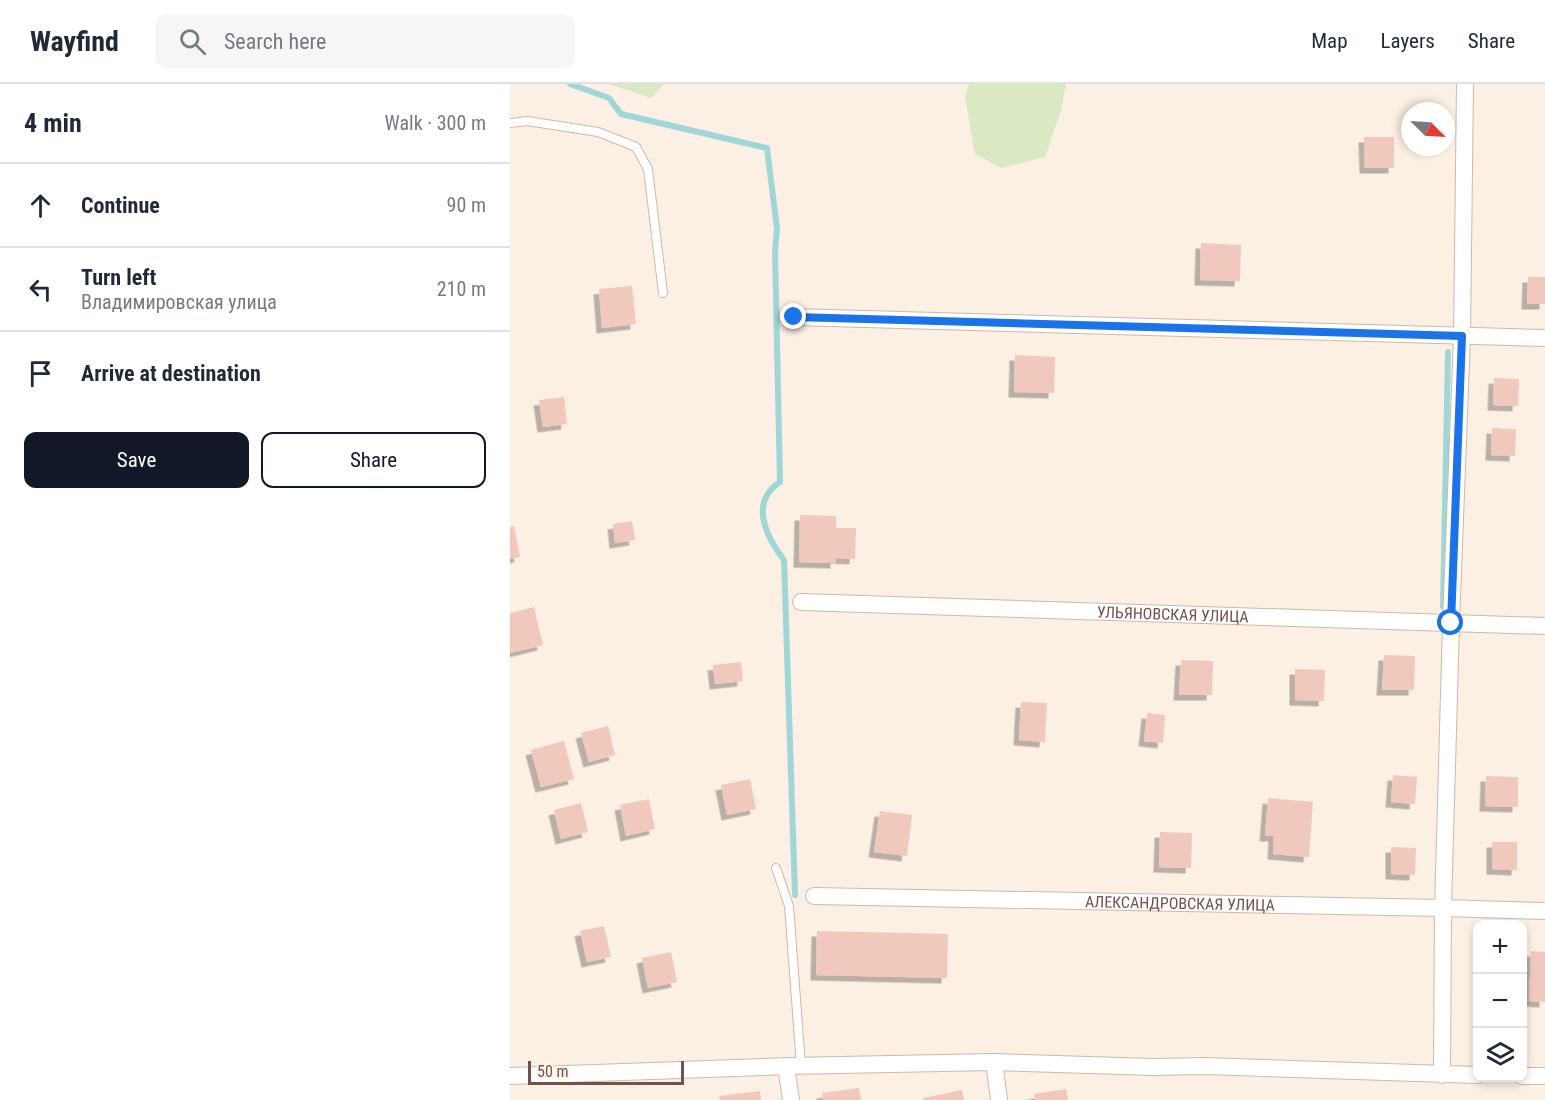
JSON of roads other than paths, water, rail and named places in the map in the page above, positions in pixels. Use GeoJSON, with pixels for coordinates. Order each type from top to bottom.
{"type":"FeatureCollection","features":[{"type":"Feature","properties":{"kind":"street"},"geometry":{"type":"LineString","coordinates":[[1442,1075],[1443,908],[1462,336],[1465,84]]}},
{"type":"Feature","properties":{"kind":"street"},"geometry":{"type":"LineString","coordinates":[[794,317],[1545,338]]}},
{"type":"Feature","properties":{"kind":"street","name":"УЛЬЯНОВСКАЯ УЛИЦА"},"geometry":{"type":"LineString","coordinates":[[801,602],[1545,626]]}},
{"type":"Feature","properties":{"kind":"street","name":"АЛЕКСАНДРОВСКАЯ УЛИЦА"},"geometry":{"type":"LineString","coordinates":[[814,896],[1545,911]]}},
{"type":"Feature","properties":{"kind":"street"},"geometry":{"type":"LineString","coordinates":[[994,1062],[999,1100]]}},
{"type":"Feature","properties":{"kind":"street"},"geometry":{"type":"LineString","coordinates":[[510,1076],[793,1066],[994,1062],[1473,1075]]}},
{"type":"Feature","properties":{"kind":"street"},"geometry":{"type":"LineString","coordinates":[[791,1100],[793,1066]]}},
{"type":"Feature","properties":{"kind":"street"},"geometry":{"type":"LineString","coordinates":[[1527,1076],[1545,1076]]}},
{"type":"Feature","properties":{"kind":"lane"},"geometry":{"type":"LineString","coordinates":[[510,123],[527,122],[598,132],[636,147],[648,170],[663,293]]}},
{"type":"Feature","properties":{"kind":"lane"},"geometry":{"type":"LineString","coordinates":[[776,868],[789,906],[793,1066]]}},
{"type":"Feature","properties":{"kind":"waterway"},"geometry":{"type":"LineString","coordinates":[[570,84],[609,98],[621,114],[767,148],[777,229],[775,253],[780,482],[765,499],[763,509],[771,541],[784,560],[795,895]]}},
{"type":"Feature","properties":{"kind":"waterway"},"geometry":{"type":"LineString","coordinates":[[1443,606],[1448,352]]}}]}
